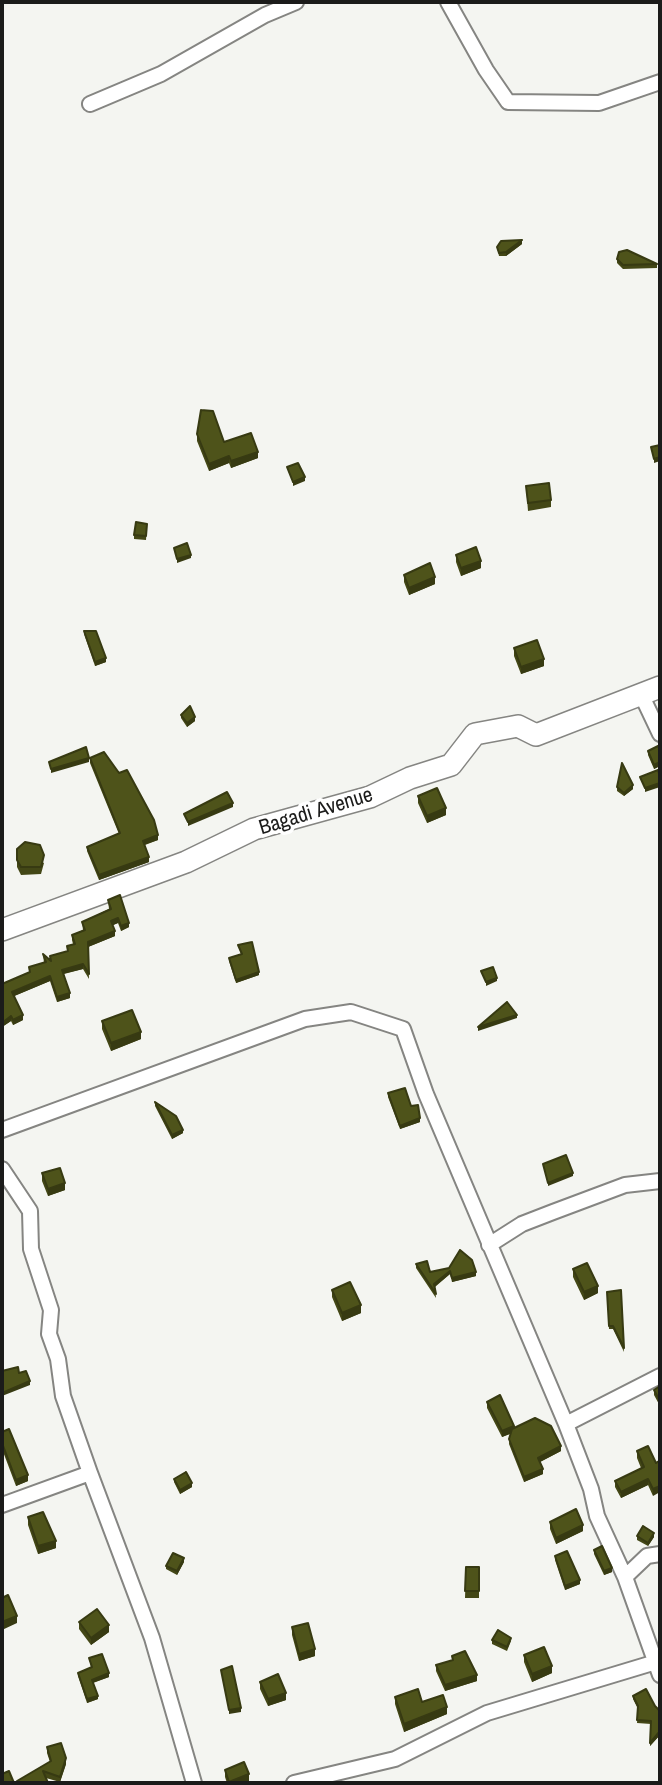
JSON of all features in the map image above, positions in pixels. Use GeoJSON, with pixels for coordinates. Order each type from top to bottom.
{"type":"FeatureCollection","features":[{"type":"Feature","properties":{"kind":"street"},"geometry":{"type":"LineString","coordinates":[[90,104],[161,74],[265,15],[296,2]]}},
{"type":"Feature","properties":{"kind":"street"},"geometry":{"type":"LineString","coordinates":[[447,2],[486,70],[508,102],[599,103],[660,82]]}},
{"type":"Feature","properties":{"kind":"street"},"geometry":{"type":"LineString","coordinates":[[651,691],[660,734]]}},
{"type":"Feature","properties":{"kind":"street","name":"Bagadi Avenue"},"geometry":{"type":"LineString","coordinates":[[2,930],[186,862],[254,830],[370,797],[410,778],[451,765],[475,734],[518,726],[536,735],[651,691]]}},
{"type":"Feature","properties":{"kind":"street"},"geometry":{"type":"LineString","coordinates":[[2,1129],[305,1019],[351,1012],[403,1029],[426,1094],[566,1424],[591,1489],[597,1516],[625,1577],[658,1668],[487,1713],[395,1759],[294,1783]]}},
{"type":"Feature","properties":{"kind":"street"},"geometry":{"type":"LineString","coordinates":[[2,1169],[30,1211],[31,1249],[51,1310],[49,1334],[58,1359],[64,1396],[152,1638],[194,1783]]}},
{"type":"Feature","properties":{"kind":"street"},"geometry":{"type":"LineString","coordinates":[[489,1245],[522,1224],[625,1185],[660,1181]]}},
{"type":"Feature","properties":{"kind":"street"},"geometry":{"type":"LineString","coordinates":[[566,1424],[660,1376]]}},
{"type":"Feature","properties":{"kind":"street"},"geometry":{"type":"LineString","coordinates":[[2,1505],[90,1472]]}},
{"type":"Feature","properties":{"kind":"street"},"geometry":{"type":"LineString","coordinates":[[625,1577],[647,1556],[660,1553]]}},
{"type":"Feature","properties":{"kind":"building"},"geometry":{"type":"Polygon","coordinates":[[[522,240],[506,252],[499,253],[497,247],[501,241],[522,240]]]}},
{"type":"Feature","properties":{"kind":"building"},"geometry":{"type":"Polygon","coordinates":[[[627,250],[657,264],[623,265],[617,259],[619,252],[627,250]]]}},
{"type":"Feature","properties":{"kind":"building"},"geometry":{"type":"Polygon","coordinates":[[[201,410],[213,411],[224,442],[251,433],[258,452],[231,461],[229,456],[209,464],[197,434],[201,410]]]}},
{"type":"Feature","properties":{"kind":"building"},"geometry":{"type":"Polygon","coordinates":[[[660,445],[660,457],[654,459],[651,447],[660,445]]]}},
{"type":"Feature","properties":{"kind":"building"},"geometry":{"type":"Polygon","coordinates":[[[298,463],[305,477],[293,482],[287,467],[298,463]]]}},
{"type":"Feature","properties":{"kind":"building"},"geometry":{"type":"Polygon","coordinates":[[[549,483],[551,500],[528,503],[526,486],[549,483]]]}},
{"type":"Feature","properties":{"kind":"building"},"geometry":{"type":"Polygon","coordinates":[[[136,522],[147,524],[146,536],[134,535],[136,522]]]}},
{"type":"Feature","properties":{"kind":"building"},"geometry":{"type":"Polygon","coordinates":[[[187,543],[191,555],[177,559],[174,548],[187,543]]]}},
{"type":"Feature","properties":{"kind":"building"},"geometry":{"type":"Polygon","coordinates":[[[476,547],[481,561],[461,568],[456,555],[476,547]]]}},
{"type":"Feature","properties":{"kind":"building"},"geometry":{"type":"Polygon","coordinates":[[[430,563],[435,577],[409,588],[404,575],[430,563]]]}},
{"type":"Feature","properties":{"kind":"building"},"geometry":{"type":"Polygon","coordinates":[[[84,631],[96,631],[106,658],[95,662],[84,631]]]}},
{"type":"Feature","properties":{"kind":"building"},"geometry":{"type":"Polygon","coordinates":[[[537,640],[544,659],[521,667],[514,648],[537,640]]]}},
{"type":"Feature","properties":{"kind":"building"},"geometry":{"type":"Polygon","coordinates":[[[190,706],[195,717],[187,723],[181,715],[190,706]]]}},
{"type":"Feature","properties":{"kind":"building"},"geometry":{"type":"Polygon","coordinates":[[[658,746],[660,762],[654,765],[648,751],[658,746]]]}},
{"type":"Feature","properties":{"kind":"building"},"geometry":{"type":"Polygon","coordinates":[[[86,747],[89,758],[51,769],[49,762],[86,747]]]}},
{"type":"Feature","properties":{"kind":"building"},"geometry":{"type":"Polygon","coordinates":[[[104,752],[119,773],[127,770],[154,820],[158,835],[143,841],[149,857],[99,875],[87,847],[120,833],[90,758],[104,752]]]}},
{"type":"Feature","properties":{"kind":"building"},"geometry":{"type":"Polygon","coordinates":[[[622,763],[633,785],[624,793],[617,787],[622,763]]]}},
{"type":"Feature","properties":{"kind":"building"},"geometry":{"type":"Polygon","coordinates":[[[658,770],[660,783],[645,788],[640,777],[658,770]]]}},
{"type":"Feature","properties":{"kind":"building"},"geometry":{"type":"Polygon","coordinates":[[[437,788],[446,808],[427,816],[418,796],[437,788]]]}},
{"type":"Feature","properties":{"kind":"building"},"geometry":{"type":"Polygon","coordinates":[[[227,792],[233,803],[188,822],[184,814],[227,792]]]}},
{"type":"Feature","properties":{"kind":"building"},"geometry":{"type":"Polygon","coordinates":[[[25,842],[40,845],[44,855],[41,867],[21,867],[17,860],[17,849],[25,842]]]}},
{"type":"Feature","properties":{"kind":"building"},"geometry":{"type":"Polygon","coordinates":[[[120,895],[129,923],[121,926],[118,918],[111,921],[115,931],[88,942],[89,974],[83,964],[62,970],[70,993],[57,997],[50,976],[12,992],[23,1015],[13,1020],[11,1016],[2,1023],[2,984],[30,972],[29,967],[46,962],[43,954],[51,961],[50,956],[68,951],[67,946],[75,944],[72,935],[85,930],[82,922],[111,909],[108,900],[120,895]]]}},
{"type":"Feature","properties":{"kind":"building"},"geometry":{"type":"Polygon","coordinates":[[[252,942],[259,972],[236,980],[229,958],[242,954],[238,945],[252,942]]]}},
{"type":"Feature","properties":{"kind":"building"},"geometry":{"type":"Polygon","coordinates":[[[493,967],[497,978],[486,982],[481,971],[493,967]]]}},
{"type":"Feature","properties":{"kind":"building"},"geometry":{"type":"Polygon","coordinates":[[[507,1002],[517,1015],[478,1027],[507,1002]]]}},
{"type":"Feature","properties":{"kind":"building"},"geometry":{"type":"Polygon","coordinates":[[[132,1010],[141,1032],[111,1043],[102,1021],[132,1010]]]}},
{"type":"Feature","properties":{"kind":"building"},"geometry":{"type":"Polygon","coordinates":[[[405,1088],[411,1106],[418,1105],[420,1118],[400,1126],[388,1093],[405,1088]]]}},
{"type":"Feature","properties":{"kind":"building"},"geometry":{"type":"Polygon","coordinates":[[[155,1102],[176,1116],[183,1130],[172,1135],[155,1102]]]}},
{"type":"Feature","properties":{"kind":"building"},"geometry":{"type":"Polygon","coordinates":[[[566,1155],[573,1173],[548,1183],[543,1164],[566,1155]]]}},
{"type":"Feature","properties":{"kind":"building"},"geometry":{"type":"Polygon","coordinates":[[[60,1168],[65,1183],[48,1189],[42,1173],[60,1168]]]}},
{"type":"Feature","properties":{"kind":"building"},"geometry":{"type":"Polygon","coordinates":[[[460,1250],[472,1260],[476,1272],[452,1278],[450,1271],[434,1284],[436,1294],[416,1264],[427,1261],[430,1272],[449,1268],[460,1250]]]}},
{"type":"Feature","properties":{"kind":"building"},"geometry":{"type":"Polygon","coordinates":[[[587,1263],[598,1286],[584,1292],[573,1269],[587,1263]]]}},
{"type":"Feature","properties":{"kind":"building"},"geometry":{"type":"Polygon","coordinates":[[[350,1282],[361,1305],[342,1313],[332,1290],[350,1282]]]}},
{"type":"Feature","properties":{"kind":"building"},"geometry":{"type":"Polygon","coordinates":[[[621,1290],[624,1348],[613,1326],[609,1326],[607,1292],[621,1290]]]}},
{"type":"Feature","properties":{"kind":"building"},"geometry":{"type":"Polygon","coordinates":[[[18,1367],[19,1373],[26,1371],[30,1381],[2,1393],[2,1371],[18,1367]]]}},
{"type":"Feature","properties":{"kind":"building"},"geometry":{"type":"Polygon","coordinates":[[[660,1386],[660,1401],[654,1390],[660,1386]]]}},
{"type":"Feature","properties":{"kind":"building"},"geometry":{"type":"Polygon","coordinates":[[[500,1395],[514,1426],[502,1431],[487,1402],[500,1395]]]}},
{"type":"Feature","properties":{"kind":"building"},"geometry":{"type":"Polygon","coordinates":[[[535,1418],[551,1426],[561,1446],[538,1458],[543,1469],[524,1477],[509,1439],[512,1429],[535,1418]]]}},
{"type":"Feature","properties":{"kind":"building"},"geometry":{"type":"Polygon","coordinates":[[[9,1429],[28,1475],[16,1480],[2,1443],[2,1432],[9,1429]]]}},
{"type":"Feature","properties":{"kind":"building"},"geometry":{"type":"Polygon","coordinates":[[[648,1446],[656,1463],[659,1461],[660,1464],[660,1486],[653,1489],[648,1479],[621,1492],[615,1481],[644,1467],[637,1451],[648,1446]]]}},
{"type":"Feature","properties":{"kind":"building"},"geometry":{"type":"Polygon","coordinates":[[[186,1472],[192,1483],[180,1490],[174,1479],[186,1472]]]}},
{"type":"Feature","properties":{"kind":"building"},"geometry":{"type":"Polygon","coordinates":[[[576,1509],[583,1525],[556,1538],[550,1522],[576,1509]]]}},
{"type":"Feature","properties":{"kind":"building"},"geometry":{"type":"Polygon","coordinates":[[[43,1512],[56,1541],[38,1546],[28,1517],[43,1512]]]}},
{"type":"Feature","properties":{"kind":"building"},"geometry":{"type":"Polygon","coordinates":[[[643,1526],[654,1533],[648,1543],[637,1536],[643,1526]]]}},
{"type":"Feature","properties":{"kind":"building"},"geometry":{"type":"Polygon","coordinates":[[[602,1546],[612,1568],[604,1571],[594,1550],[602,1546]]]}},
{"type":"Feature","properties":{"kind":"building"},"geometry":{"type":"Polygon","coordinates":[[[567,1551],[580,1580],[565,1586],[555,1556],[567,1551]]]}},
{"type":"Feature","properties":{"kind":"building"},"geometry":{"type":"Polygon","coordinates":[[[173,1553],[184,1558],[177,1571],[166,1566],[173,1553]]]}},
{"type":"Feature","properties":{"kind":"building"},"geometry":{"type":"Polygon","coordinates":[[[466,1567],[479,1567],[479,1591],[465,1591],[466,1567]]]}},
{"type":"Feature","properties":{"kind":"building"},"geometry":{"type":"Polygon","coordinates":[[[8,1595],[17,1616],[2,1622],[2,1598],[8,1595]]]}},
{"type":"Feature","properties":{"kind":"building"},"geometry":{"type":"Polygon","coordinates":[[[97,1609],[109,1625],[91,1638],[79,1622],[97,1609]]]}},
{"type":"Feature","properties":{"kind":"building"},"geometry":{"type":"Polygon","coordinates":[[[308,1623],[315,1649],[299,1654],[292,1627],[308,1623]]]}},
{"type":"Feature","properties":{"kind":"building"},"geometry":{"type":"Polygon","coordinates":[[[498,1630],[511,1638],[507,1647],[492,1640],[498,1630]]]}},
{"type":"Feature","properties":{"kind":"building"},"geometry":{"type":"Polygon","coordinates":[[[544,1647],[552,1666],[532,1674],[524,1655],[544,1647]]]}},
{"type":"Feature","properties":{"kind":"building"},"geometry":{"type":"Polygon","coordinates":[[[465,1651],[477,1675],[445,1685],[436,1665],[453,1660],[452,1656],[465,1651]]]}},
{"type":"Feature","properties":{"kind":"building"},"geometry":{"type":"Polygon","coordinates":[[[102,1654],[109,1673],[92,1680],[98,1696],[87,1699],[78,1673],[92,1667],[89,1658],[102,1654]]]}},
{"type":"Feature","properties":{"kind":"building"},"geometry":{"type":"Polygon","coordinates":[[[232,1666],[241,1708],[229,1710],[221,1670],[232,1666]]]}},
{"type":"Feature","properties":{"kind":"building"},"geometry":{"type":"Polygon","coordinates":[[[278,1674],[286,1693],[268,1699],[260,1682],[278,1674]]]}},
{"type":"Feature","properties":{"kind":"building"},"geometry":{"type":"Polygon","coordinates":[[[418,1689],[422,1702],[443,1695],[447,1707],[404,1724],[395,1697],[418,1689]]]}},
{"type":"Feature","properties":{"kind":"building"},"geometry":{"type":"Polygon","coordinates":[[[646,1689],[660,1711],[660,1731],[650,1743],[651,1721],[637,1720],[638,1706],[633,1696],[646,1689]]]}},
{"type":"Feature","properties":{"kind":"building"},"geometry":{"type":"Polygon","coordinates":[[[61,1743],[66,1758],[60,1777],[43,1771],[48,1783],[18,1783],[17,1781],[51,1761],[47,1747],[61,1743]]]}},
{"type":"Feature","properties":{"kind":"building"},"geometry":{"type":"Polygon","coordinates":[[[244,1762],[249,1774],[229,1782],[225,1770],[244,1762]]]}},
{"type":"Feature","properties":{"kind":"building"},"geometry":{"type":"Polygon","coordinates":[[[9,1771],[14,1783],[2,1783],[2,1774],[9,1771]]]}}]}
